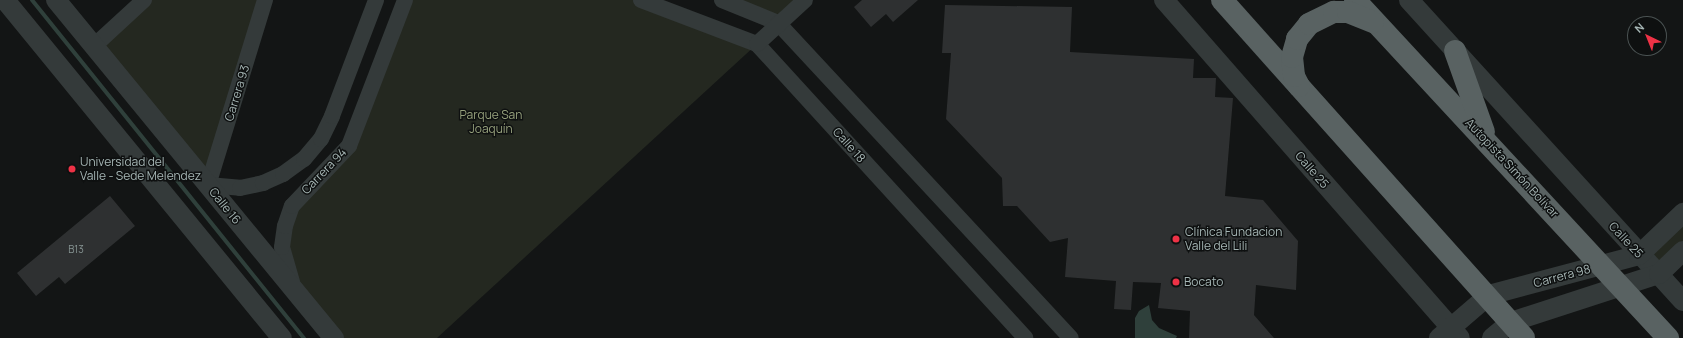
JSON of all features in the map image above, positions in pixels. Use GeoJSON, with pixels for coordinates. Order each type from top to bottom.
{"type":"FeatureCollection","features":[{"type":"Feature","properties":{"kind":"highway"},"geometry":{"type":"LineString","coordinates":[[1222,0],[1303,92],[1489,295],[1518,330]]}},
{"type":"Feature","properties":{"kind":"highway","name":"Autopista Simón Bolívar"},"geometry":{"type":"LineString","coordinates":[[1355,0],[1486,139],[1600,266],[1668,338]]}},
{"type":"Feature","properties":{"kind":"highway"},"geometry":{"type":"LineString","coordinates":[[1303,92],[1294,76],[1292,57],[1297,39],[1309,24],[1325,15],[1348,12],[1377,24]]}},
{"type":"Feature","properties":{"kind":"highway"},"geometry":{"type":"LineString","coordinates":[[1455,50],[1486,139]]}},
{"type":"Feature","properties":{"kind":"street"},"geometry":{"type":"LineString","coordinates":[[5,0],[282,338]]}},
{"type":"Feature","properties":{"kind":"street","name":"Calle 16"},"geometry":{"type":"LineString","coordinates":[[56,0],[334,338]]}},
{"type":"Feature","properties":{"kind":"street"},"geometry":{"type":"LineString","coordinates":[[94,46],[144,0]]}},
{"type":"Feature","properties":{"kind":"street","name":"Carrera 93"},"geometry":{"type":"LineString","coordinates":[[208,185],[265,0]]}},
{"type":"Feature","properties":{"kind":"street","name":"Carrera 94"},"geometry":{"type":"LineString","coordinates":[[208,185],[240,188],[263,183],[283,174],[304,159],[321,139],[332,116],[365,34],[376,0]]}},
{"type":"Feature","properties":{"kind":"street","name":"Carrera 94"},"geometry":{"type":"LineString","coordinates":[[300,298],[285,263],[282,247],[285,226],[292,206],[349,146],[390,43],[405,0]]}},
{"type":"Feature","properties":{"kind":"street","name":"Calle 18"},"geometry":{"type":"LineString","coordinates":[[641,0],[757,44],[1025,338]]}},
{"type":"Feature","properties":{"kind":"street"},"geometry":{"type":"LineString","coordinates":[[722,0],[778,23],[1071,338]]}},
{"type":"Feature","properties":{"kind":"street"},"geometry":{"type":"LineString","coordinates":[[757,44],[778,23],[805,0]]}},
{"type":"Feature","properties":{"kind":"street","name":"Calle 25"},"geometry":{"type":"LineString","coordinates":[[1164,0],[1450,334]]}},
{"type":"Feature","properties":{"kind":"street","name":"Calle 25"},"geometry":{"type":"LineString","coordinates":[[1409,0],[1639,255],[1659,274],[1683,301]]}},
{"type":"Feature","properties":{"kind":"street"},"geometry":{"type":"LineString","coordinates":[[365,34],[365,42],[370,49],[378,51],[385,49],[390,43]]}},
{"type":"Feature","properties":{"kind":"street","name":"Carrera 98"},"geometry":{"type":"LineString","coordinates":[[1450,334],[1489,295],[1639,255],[1683,213]]}},
{"type":"Feature","properties":{"kind":"street","name":"Carrera 98"},"geometry":{"type":"LineString","coordinates":[[1492,338],[1518,330],[1619,285],[1659,274],[1683,252]]}},
{"type":"Feature","properties":{"kind":"green space"},"geometry":{"type":"Polygon","coordinates":[[[144,0],[265,0],[208,185],[94,46],[144,0]]]}},
{"type":"Feature","properties":{"kind":"green space","name":"Parque San Joaquín"},"geometry":{"type":"Polygon","coordinates":[[[405,0],[641,0],[757,44],[437,338],[334,338],[300,298],[282,247],[306,189],[338,160],[405,0]]]}},
{"type":"Feature","properties":{"kind":"green space"},"geometry":{"type":"Polygon","coordinates":[[[722,0],[805,0],[778,23],[722,0]]]}},
{"type":"Feature","properties":{"kind":"green space"},"geometry":{"type":"Polygon","coordinates":[[[1683,213],[1683,251],[1659,274],[1639,255],[1683,213]]]}},
{"type":"Feature","properties":{"kind":"shaded area"},"geometry":{"type":"Polygon","coordinates":[[[1149,305],[1152,320],[1159,328],[1177,336],[1176,338],[1135,338],[1135,318],[1139,311],[1149,305]]]}},
{"type":"Feature","properties":{"kind":"building"},"geometry":{"type":"Polygon","coordinates":[[[862,0],[918,0],[893,22],[886,14],[871,27],[854,7],[862,0]]]}},
{"type":"Feature","properties":{"kind":"building"},"geometry":{"type":"Polygon","coordinates":[[[945,5],[1072,7],[1070,52],[1194,59],[1193,78],[1216,78],[1215,97],[1233,98],[1225,196],[1263,200],[1298,241],[1296,290],[1256,285],[1254,315],[1274,338],[1189,338],[1190,311],[1158,308],[1161,283],[1133,282],[1131,310],[1114,309],[1116,281],[1065,277],[1068,238],[1050,242],[1017,206],[1003,206],[1002,178],[946,119],[951,53],[942,53],[945,5]]]}},
{"type":"Feature","properties":{"kind":"building"},"geometry":{"type":"Polygon","coordinates":[[[110,196],[135,226],[65,284],[59,277],[36,296],[17,273],[110,196]]]}},
{"type":"Feature","properties":{"kind":"waterway"},"geometry":{"type":"LineString","coordinates":[[32,0],[304,338]]}},
{"type":"Feature","properties":{"kind":"place","name":"Universidad del Valle - Sede Melendez"},"geometry":{"type":"Point","coordinates":[72,169]}},
{"type":"Feature","properties":{"kind":"place","name":"Clínica Fundacion Valle del Lili"},"geometry":{"type":"Point","coordinates":[1176,239]}},
{"type":"Feature","properties":{"kind":"place","name":"Bocato"},"geometry":{"type":"Point","coordinates":[1176,282]}}]}
